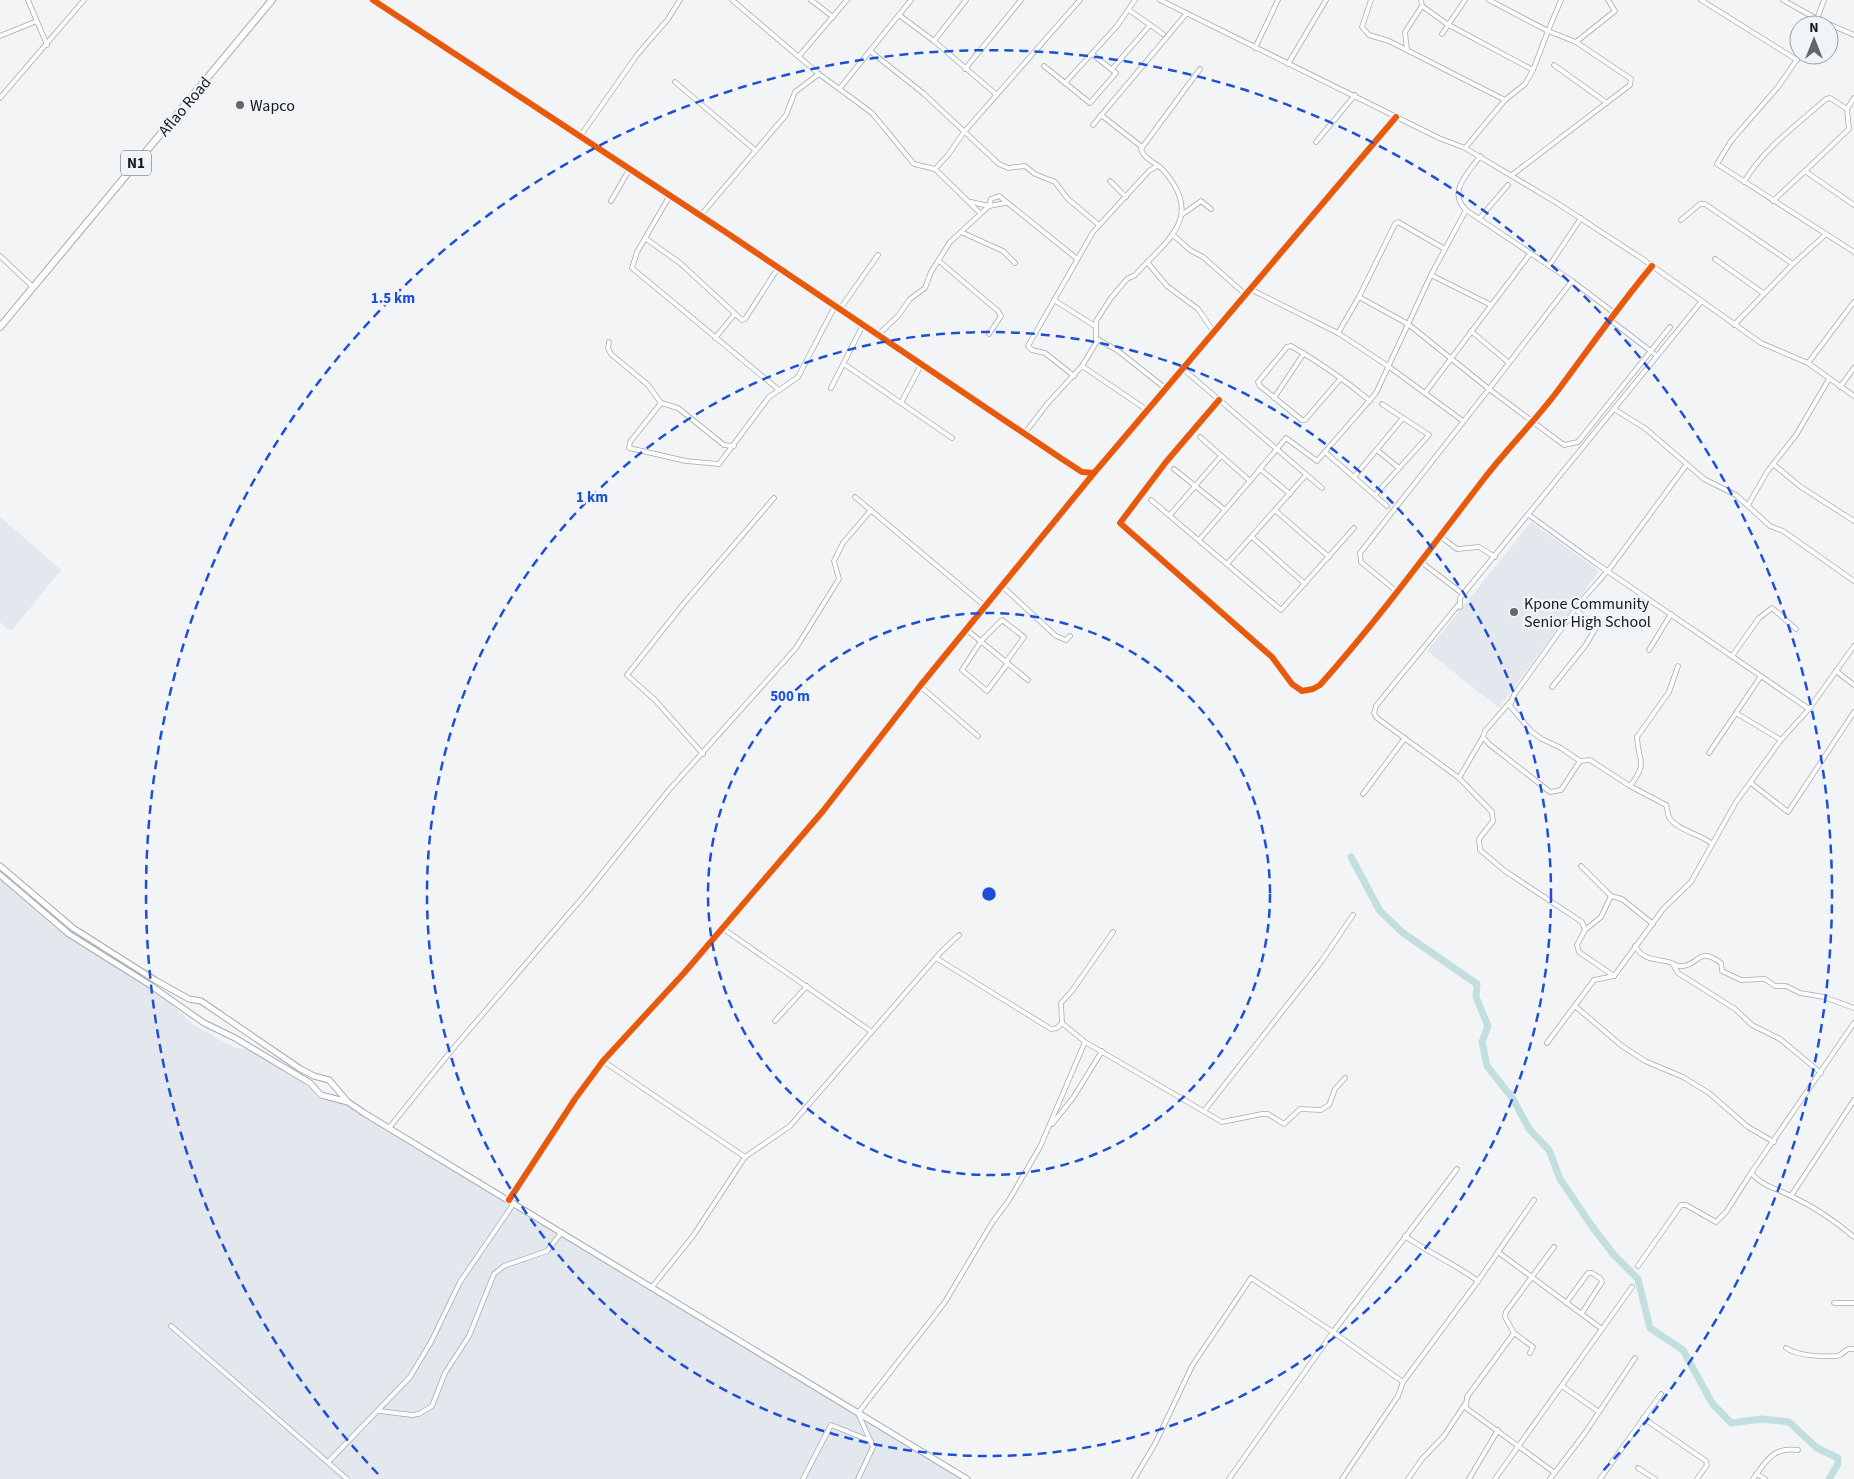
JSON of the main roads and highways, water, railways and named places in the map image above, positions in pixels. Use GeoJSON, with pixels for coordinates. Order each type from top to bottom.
{"type":"FeatureCollection","features":[{"type":"Feature","properties":{"kind":"highway","name":"Aflao Road"},"geometry":{"type":"LineString","coordinates":[[0,327],[272,0]]}},
{"type":"Feature","properties":{"kind":"main road"},"geometry":{"type":"LineString","coordinates":[[0,866],[73,928],[155,980],[189,999],[198,1000],[236,1023],[244,1032],[299,1068],[314,1076],[329,1080],[348,1102],[389,1128],[968,1479]]}},
{"type":"Feature","properties":{"kind":"main road"},"geometry":{"type":"LineString","coordinates":[[0,875],[69,934],[212,1027],[310,1083],[324,1097],[348,1102]]}},
{"type":"Feature","properties":{"kind":"main road"},"geometry":{"type":"LineString","coordinates":[[189,1011],[190,1004],[198,1000]]}},
{"type":"Feature","properties":{"kind":"main road"},"geometry":{"type":"LineString","coordinates":[[230,1036],[237,1030],[236,1023]]}},
{"type":"Feature","properties":{"kind":"main road"},"geometry":{"type":"LineString","coordinates":[[316,1091],[318,1084],[324,1078]]}},
{"type":"Feature","properties":{"kind":"main road"},"geometry":{"type":"LineString","coordinates":[[324,1097],[332,1094],[334,1086]]}},
{"type":"Feature","properties":{"kind":"waterway"},"geometry":{"type":"LineString","coordinates":[[1351,857],[1380,911],[1403,933],[1477,984],[1476,997],[1488,1026],[1482,1042],[1487,1066],[1513,1099],[1529,1129],[1549,1150],[1560,1179],[1591,1225],[1614,1255],[1638,1279],[1650,1328],[1683,1350],[1712,1403],[1731,1423],[1762,1419],[1789,1422],[1817,1448],[1838,1458],[1838,1464],[1829,1479]]}},
{"type":"Feature","properties":{"kind":"place","name":"Wapco"},"geometry":{"type":"Point","coordinates":[240,105]}},
{"type":"Feature","properties":{"kind":"place","name":"Kpone Community Senior High School"},"geometry":{"type":"Point","coordinates":[1514,612]}}]}
